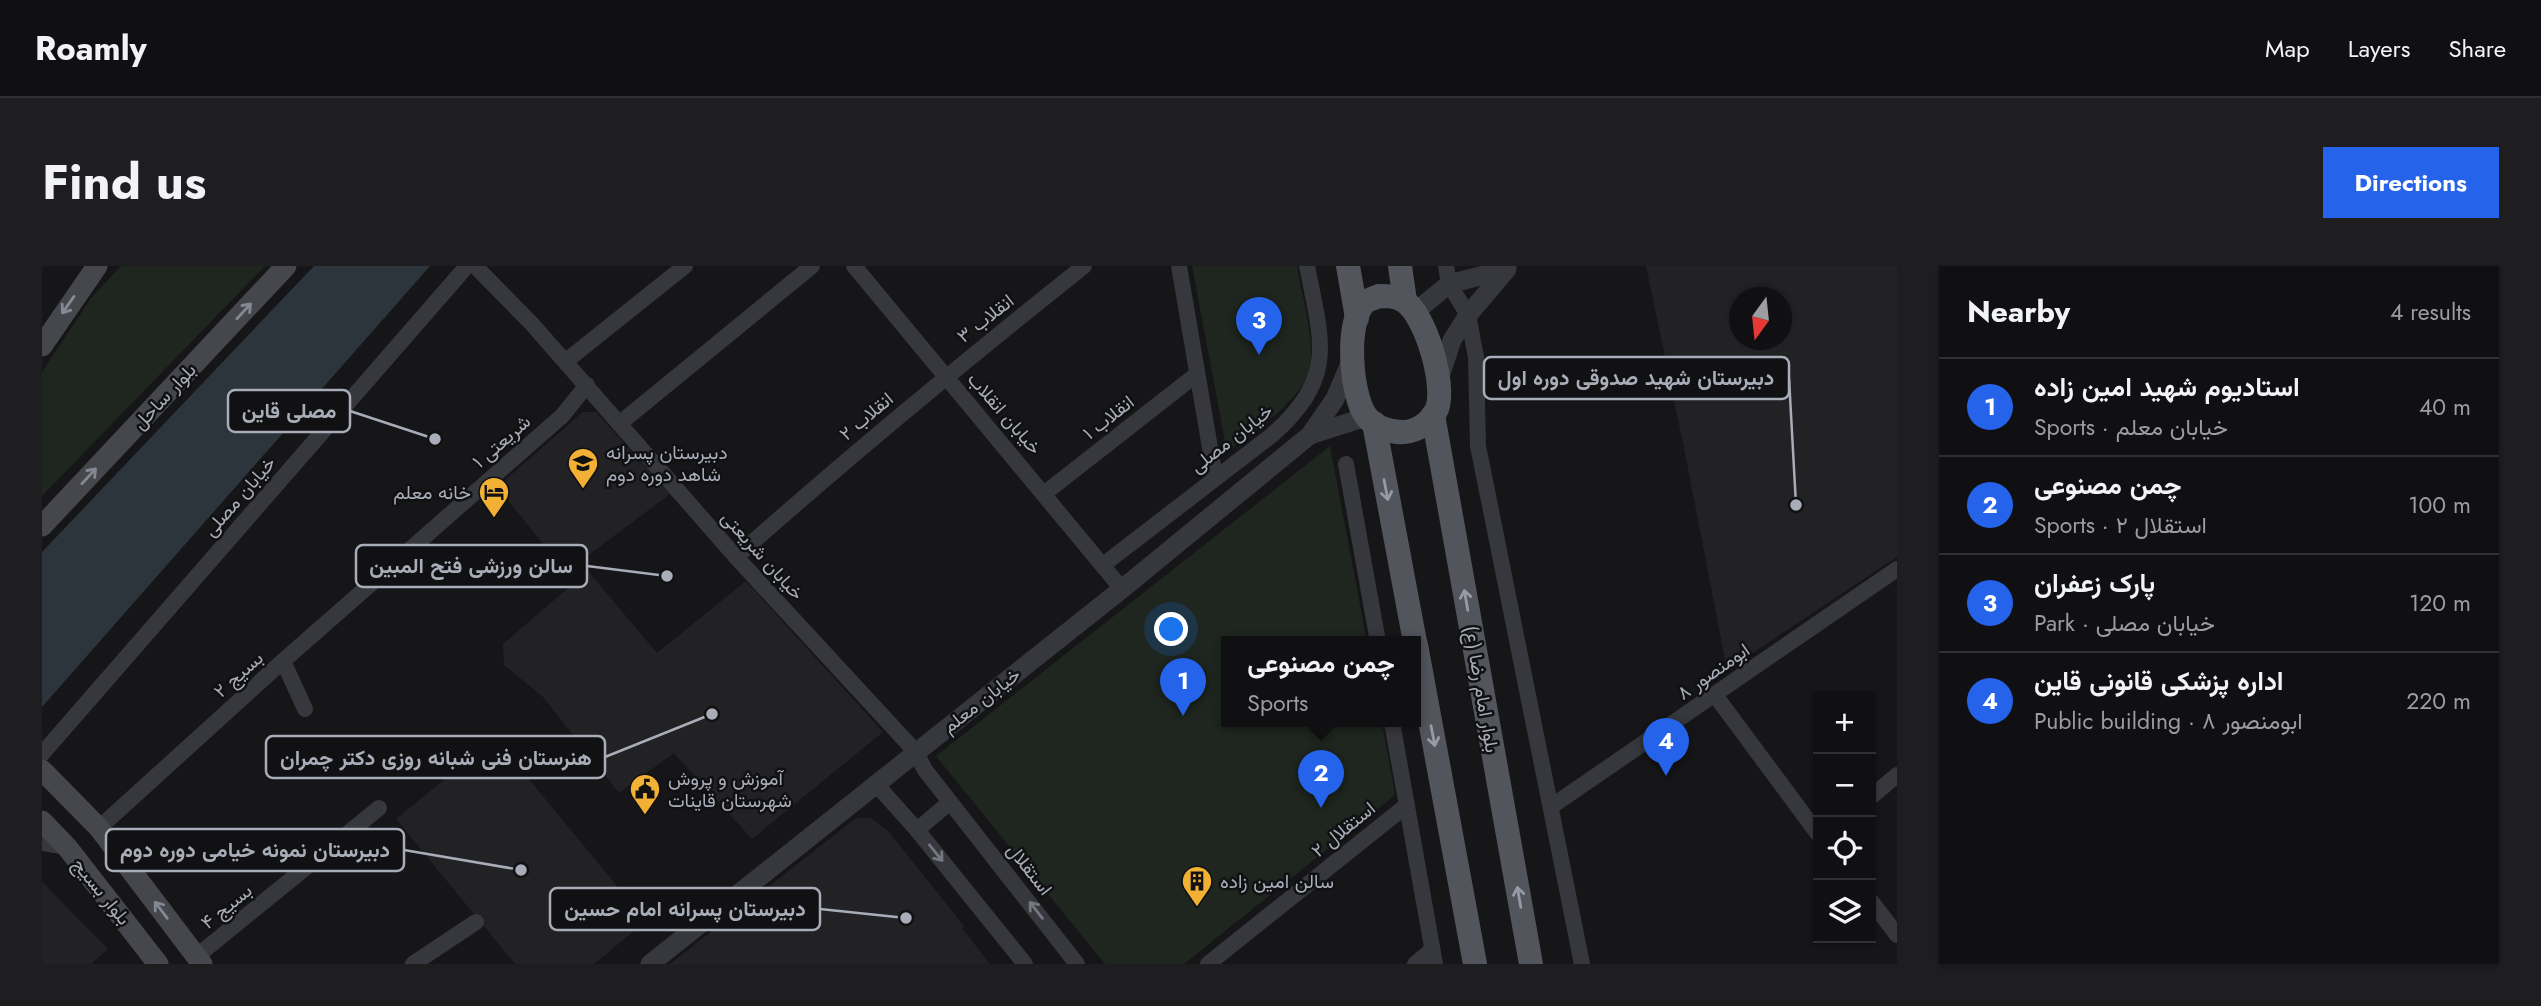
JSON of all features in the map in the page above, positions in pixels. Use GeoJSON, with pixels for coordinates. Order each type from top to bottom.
{"type":"FeatureCollection","features":[{"type":"Feature","properties":{"kind":"main road"},"geometry":{"type":"LineString","coordinates":[[42,345],[97,266]]}},
{"type":"Feature","properties":{"kind":"main road","name":"بلوار ساحل"},"geometry":{"type":"LineString","coordinates":[[42,526],[286,266]]}},
{"type":"Feature","properties":{"kind":"main road"},"geometry":{"type":"LineString","coordinates":[[1348,266],[1357,318],[1353,356],[1356,392],[1370,420],[1414,636]]}},
{"type":"Feature","properties":{"kind":"main road"},"geometry":{"type":"LineString","coordinates":[[1370,420],[1381,429],[1404,432],[1426,425],[1438,407],[1434,352],[1410,307],[1400,266]]}},
{"type":"Feature","properties":{"kind":"main road"},"geometry":{"type":"LineString","coordinates":[[1357,318],[1364,303],[1379,296],[1392,296],[1410,307]]}},
{"type":"Feature","properties":{"kind":"main road","name":"بلوار امام رضا (ع)"},"geometry":{"type":"LineString","coordinates":[[1433,415],[1531,964]]}},
{"type":"Feature","properties":{"kind":"main road"},"geometry":{"type":"LineString","coordinates":[[1421,675],[1475,964]]}},
{"type":"Feature","properties":{"kind":"main road","name":"بلوار بسیج"},"geometry":{"type":"LineString","coordinates":[[42,770],[99,828],[199,960]]}},
{"type":"Feature","properties":{"kind":"main road","name":"بلوار بسیج"},"geometry":{"type":"LineString","coordinates":[[42,821],[67,846],[158,964]]}},
{"type":"Feature","properties":{"kind":"street","name":"خیابان مصلی"},"geometry":{"type":"LineString","coordinates":[[42,754],[467,266]]}},
{"type":"Feature","properties":{"kind":"street","name":"خیابان شریعتی"},"geometry":{"type":"LineString","coordinates":[[475,266],[533,324],[736,557],[915,751]]}},
{"type":"Feature","properties":{"kind":"street"},"geometry":{"type":"LineString","coordinates":[[620,424],[812,266]]}},
{"type":"Feature","properties":{"kind":"street","name":"خیابان انقلاب"},"geometry":{"type":"LineString","coordinates":[[854,266],[1122,589]]}},
{"type":"Feature","properties":{"kind":"street","name":"انقلاب ۳"},"geometry":{"type":"LineString","coordinates":[[945,376],[1084,266]]}},
{"type":"Feature","properties":{"kind":"street"},"geometry":{"type":"LineString","coordinates":[[1179,266],[1215,477]]}},
{"type":"Feature","properties":{"kind":"street","name":"خیابان مصلی"},"geometry":{"type":"LineString","coordinates":[[1103,565],[1282,426],[1311,392],[1320,365],[1322,342],[1307,266]]}},
{"type":"Feature","properties":{"kind":"street"},"geometry":{"type":"LineString","coordinates":[[1410,307],[1448,275],[1508,267]]}},
{"type":"Feature","properties":{"kind":"street"},"geometry":{"type":"LineString","coordinates":[[1438,383],[1452,340],[1468,315],[1508,267]]}},
{"type":"Feature","properties":{"kind":"street"},"geometry":{"type":"LineString","coordinates":[[566,361],[680,270]]}},
{"type":"Feature","properties":{"kind":"street"},"geometry":{"type":"LineString","coordinates":[[1448,275],[1468,315],[1476,357],[1478,446],[1582,964]]}},
{"type":"Feature","properties":{"kind":"street"},"geometry":{"type":"LineString","coordinates":[[1310,435],[1335,399],[1353,356]]}},
{"type":"Feature","properties":{"kind":"street","name":"انقلاب ۱"},"geometry":{"type":"LineString","coordinates":[[1045,493],[1197,374]]}},
{"type":"Feature","properties":{"kind":"street","name":"انقلاب ۲"},"geometry":{"type":"LineString","coordinates":[[736,557],[945,376]]}},
{"type":"Feature","properties":{"kind":"street","name":"شریعتی ۱"},"geometry":{"type":"LineString","coordinates":[[407,552],[562,416],[587,385]]}},
{"type":"Feature","properties":{"kind":"street"},"geometry":{"type":"LineString","coordinates":[[1310,435],[1370,420]]}},
{"type":"Feature","properties":{"kind":"street","name":"خیابان معلم"},"geometry":{"type":"LineString","coordinates":[[650,964],[1122,589],[1310,435]]}},
{"type":"Feature","properties":{"kind":"street"},"geometry":{"type":"LineString","coordinates":[[1346,464],[1376,636]]}},
{"type":"Feature","properties":{"kind":"street","name":"بسیج ۲"},"geometry":{"type":"LineString","coordinates":[[99,828],[407,552]]}},
{"type":"Feature","properties":{"kind":"street","name":"ابومنصور ۸"},"geometry":{"type":"LineString","coordinates":[[1552,806],[1897,569]]}},
{"type":"Feature","properties":{"kind":"street"},"geometry":{"type":"LineString","coordinates":[[283,661],[304,709]]}},
{"type":"Feature","properties":{"kind":"street"},"geometry":{"type":"LineString","coordinates":[[1715,695],[1813,827]]}},
{"type":"Feature","properties":{"kind":"street"},"geometry":{"type":"LineString","coordinates":[[1393,727],[1433,957],[1415,964]]}},
{"type":"Feature","properties":{"kind":"street","name":"استقلال"},"geometry":{"type":"LineString","coordinates":[[915,751],[925,771],[1077,964]]}},
{"type":"Feature","properties":{"kind":"street"},"geometry":{"type":"LineString","coordinates":[[1876,793],[1897,775]]}},
{"type":"Feature","properties":{"kind":"street"},"geometry":{"type":"LineString","coordinates":[[875,783],[917,830],[1025,964]]}},
{"type":"Feature","properties":{"kind":"street"},"geometry":{"type":"LineString","coordinates":[[917,830],[950,802]]}},
{"type":"Feature","properties":{"kind":"street","name":"استقلال ۲"},"geometry":{"type":"LineString","coordinates":[[1208,964],[1406,806]]}},
{"type":"Feature","properties":{"kind":"street","name":"بسیج ۴"},"geometry":{"type":"LineString","coordinates":[[199,960],[379,808]]}},
{"type":"Feature","properties":{"kind":"street"},"geometry":{"type":"LineString","coordinates":[[42,843],[67,846]]}},
{"type":"Feature","properties":{"kind":"street"},"geometry":{"type":"LineString","coordinates":[[1876,908],[1897,935]]}},
{"type":"Feature","properties":{"kind":"street"},"geometry":{"type":"LineString","coordinates":[[413,964],[476,922]]}},
{"type":"Feature","properties":{"kind":"shaded area"},"geometry":{"type":"Polygon","coordinates":[[[121,266],[265,266],[42,496],[42,372],[91,298],[121,266]]]}},
{"type":"Feature","properties":{"kind":"shaded area"},"geometry":{"type":"Polygon","coordinates":[[[314,266],[430,266],[42,707],[42,552],[314,266]]]}},
{"type":"Feature","properties":{"kind":"shaded area"},"geometry":{"type":"Polygon","coordinates":[[[1192,266],[1297,266],[1307,317],[1311,357],[1305,380],[1287,404],[1227,452],[1192,266]]]}},
{"type":"Feature","properties":{"kind":"shaded area"},"geometry":{"type":"Polygon","coordinates":[[[1646,266],[1897,266],[1897,557],[1727,670],[1646,266]]]}},
{"type":"Feature","properties":{"kind":"shaded area","name":"دبیرستان پسرانه شاهد دوره دوم"},"geometry":{"type":"Polygon","coordinates":[[[583,412],[596,412],[670,494],[566,572],[497,487],[583,412]]]}},
{"type":"Feature","properties":{"kind":"shaded area"},"geometry":{"type":"Polygon","coordinates":[[[1330,446],[1366,636],[1221,636],[1221,727],[1383,727],[1395,795],[1184,964],[1105,964],[936,756],[1330,446]]]}},
{"type":"Feature","properties":{"kind":"shaded area"},"geometry":{"type":"Polygon","coordinates":[[[588,571],[657,653],[746,581],[883,732],[752,839],[674,753],[619,793],[543,697],[504,665],[503,644],[588,571]]]}},
{"type":"Feature","properties":{"kind":"shaded area"},"geometry":{"type":"Polygon","coordinates":[[[495,738],[646,921],[594,964],[515,964],[396,819],[495,738]]]}},
{"type":"Feature","properties":{"kind":"shaded area"},"geometry":{"type":"Polygon","coordinates":[[[856,818],[871,818],[889,832],[964,926],[962,928],[990,964],[670,964],[856,818]]]}},
{"type":"Feature","properties":{"kind":"shaded area"},"geometry":{"type":"Polygon","coordinates":[[[42,882],[108,949],[91,964],[42,964],[42,882]]]}},
{"type":"Feature","properties":{"kind":"place","name":"پارک زعفران"},"geometry":{"type":"Point","coordinates":[1259,355]}},
{"type":"Feature","properties":{"kind":"place","name":"مصلی قاین"},"geometry":{"type":"Point","coordinates":[435,439]}},
{"type":"Feature","properties":{"kind":"place","name":"دبیرستان پسرانه شاهد دوره دوم"},"geometry":{"type":"Point","coordinates":[583,490]}},
{"type":"Feature","properties":{"kind":"place","name":"دبیرستان شهید صدوقی دوره اول"},"geometry":{"type":"Point","coordinates":[1796,505]}},
{"type":"Feature","properties":{"kind":"place","name":"خانه معلم"},"geometry":{"type":"Point","coordinates":[494,519]}},
{"type":"Feature","properties":{"kind":"place","name":"سالن ورزشی فتح المبین"},"geometry":{"type":"Point","coordinates":[667,576]}},
{"type":"Feature","properties":{"kind":"place","name":"هنرستان فنی شبانه روزی دکتر چمران"},"geometry":{"type":"Point","coordinates":[712,714]}},
{"type":"Feature","properties":{"kind":"place","name":"استادیوم شهید امین زاده"},"geometry":{"type":"Point","coordinates":[1183,716]}},
{"type":"Feature","properties":{"kind":"place","name":"اداره پزشکی قانونی قاین"},"geometry":{"type":"Point","coordinates":[1666,776]}},
{"type":"Feature","properties":{"kind":"place","name":"چمن مصنوعی"},"geometry":{"type":"Point","coordinates":[1321,808]}},
{"type":"Feature","properties":{"kind":"place","name":"آموزش و پروش شهرستان قاینات"},"geometry":{"type":"Point","coordinates":[645,816]}},
{"type":"Feature","properties":{"kind":"place","name":"دبیرستان نمونه خیامی دوره دوم"},"geometry":{"type":"Point","coordinates":[521,870]}},
{"type":"Feature","properties":{"kind":"place","name":"سالن امین زاده"},"geometry":{"type":"Point","coordinates":[1197,908]}},
{"type":"Feature","properties":{"kind":"place","name":"دبیرستان پسرانه امام حسین"},"geometry":{"type":"Point","coordinates":[906,918]}}]}
